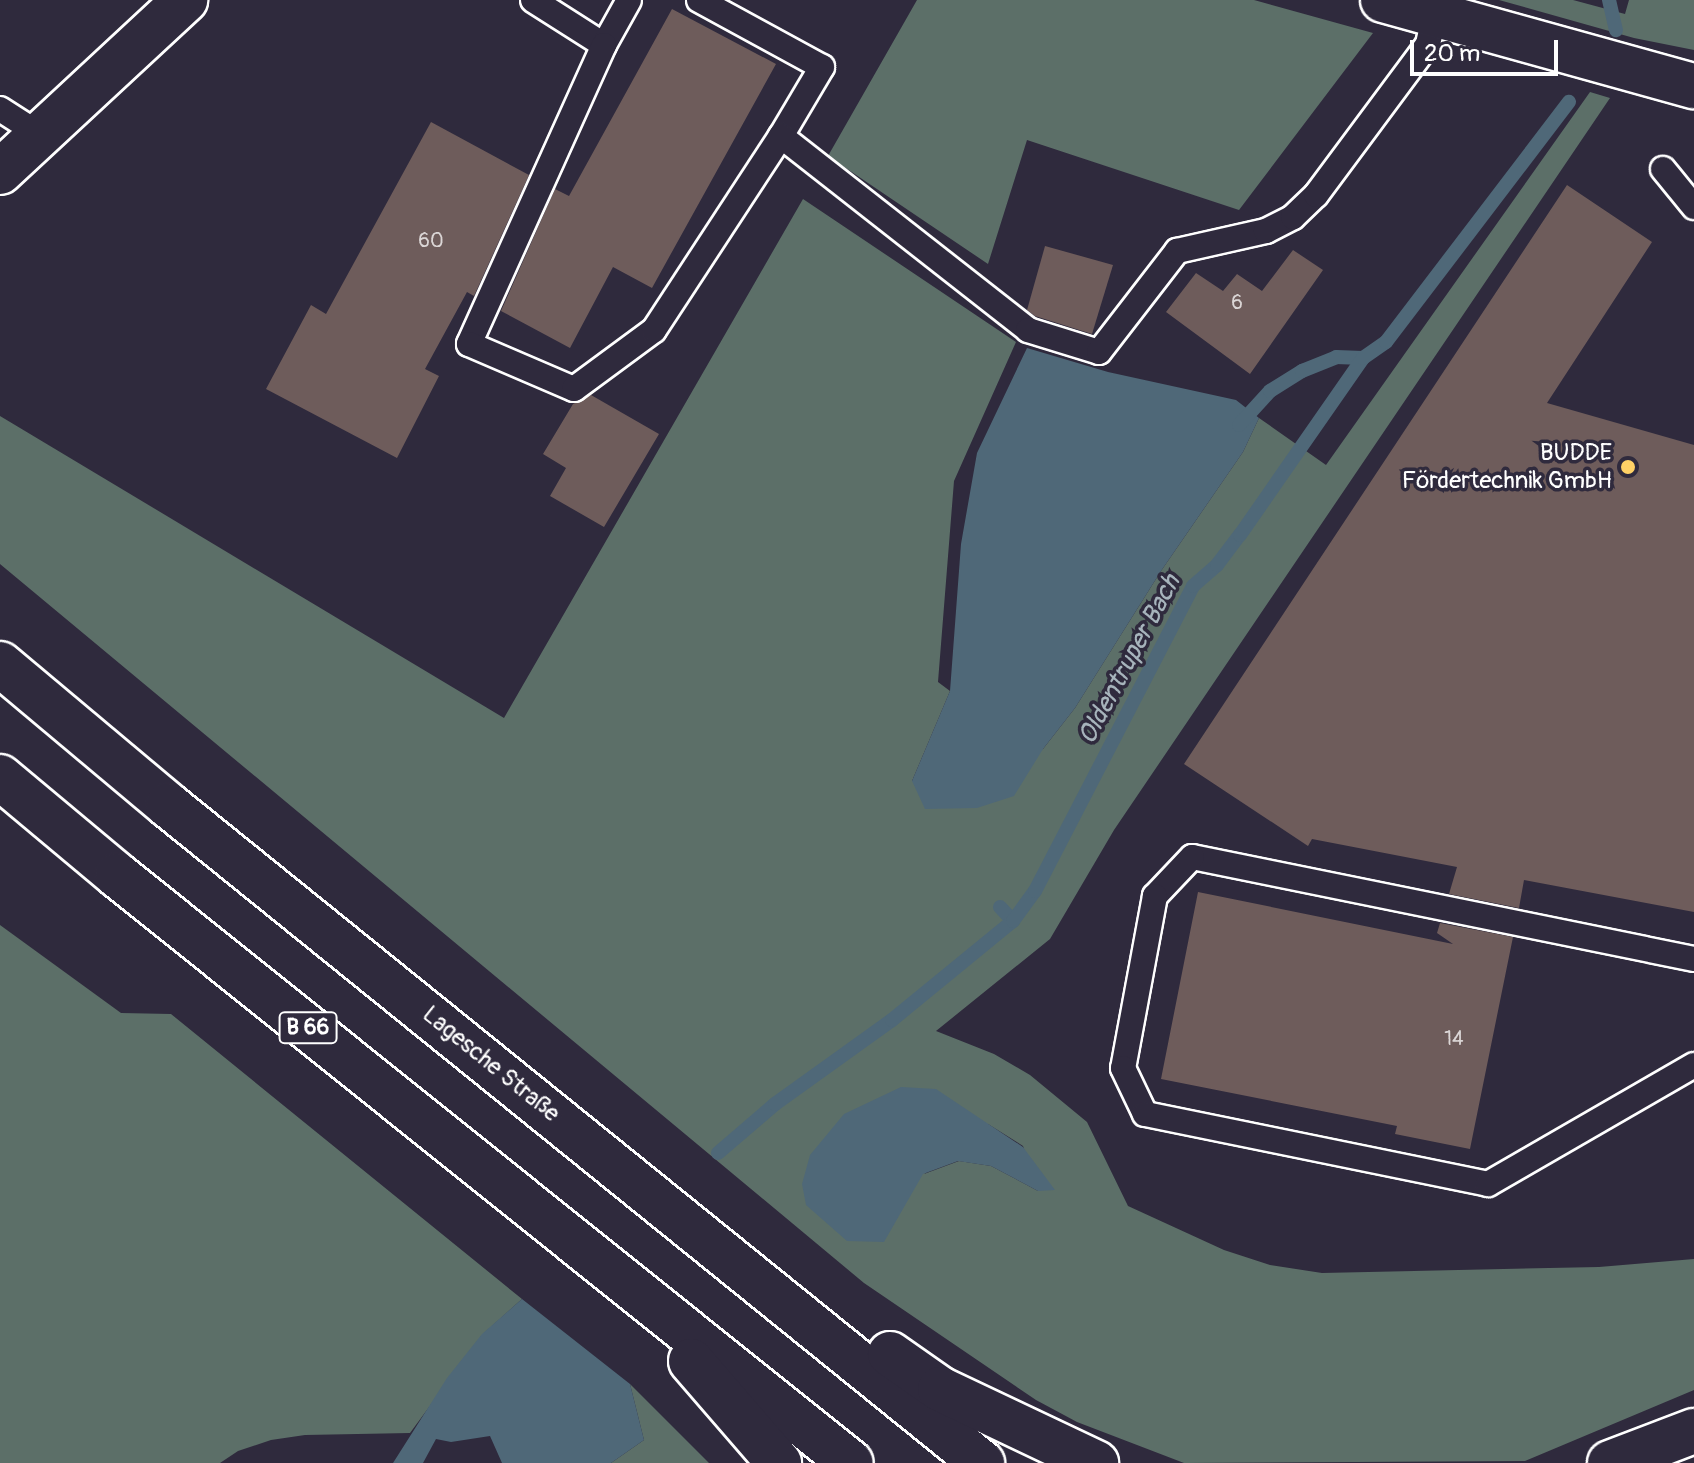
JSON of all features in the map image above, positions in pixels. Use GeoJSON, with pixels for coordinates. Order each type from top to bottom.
{"type":"FeatureCollection","features":[{"type":"Feature","properties":{"kind":"main road"},"geometry":{"type":"LineString","coordinates":[[0,172],[185,0]]}},
{"type":"Feature","properties":{"kind":"main road"},"geometry":{"type":"LineString","coordinates":[[1383,0],[1694,86]]}},
{"type":"Feature","properties":{"kind":"main road","name":"Lagesche Straße"},"geometry":{"type":"LineString","coordinates":[[0,664],[168,805],[982,1463]]}},
{"type":"Feature","properties":{"kind":"main road","name":"B 66"},"geometry":{"type":"LineString","coordinates":[[0,777],[851,1463]]}},
{"type":"Feature","properties":{"kind":"main road"},"geometry":{"type":"LineString","coordinates":[[590,1144],[940,1389],[1096,1463]]}},
{"type":"Feature","properties":{"kind":"main road"},"geometry":{"type":"LineString","coordinates":[[618,1277],[779,1463]]}},
{"type":"Feature","properties":{"kind":"main road"},"geometry":{"type":"LineString","coordinates":[[1610,1463],[1694,1431]]}},
{"type":"Feature","properties":{"kind":"lane"},"geometry":{"type":"LineString","coordinates":[[533,0],[604,45]]}},
{"type":"Feature","properties":{"kind":"lane"},"geometry":{"type":"LineString","coordinates":[[629,0],[604,45],[469,344],[574,389],[654,330],[781,136],[822,67],[699,0]]}},
{"type":"Feature","properties":{"kind":"lane"},"geometry":{"type":"LineString","coordinates":[[781,136],[1028,330],[1099,352],[1177,251],[1266,231],[1293,217],[1316,195],[1428,44],[1435,14]]}},
{"type":"Feature","properties":{"kind":"lane"},"geometry":{"type":"LineString","coordinates":[[0,109],[42,136]]}},
{"type":"Feature","properties":{"kind":"lane"},"geometry":{"type":"LineString","coordinates":[[1663,169],[1694,207]]}},
{"type":"Feature","properties":{"kind":"lane"},"geometry":{"type":"LineString","coordinates":[[1694,959],[1192,857],[1155,896],[1123,1068],[1145,1114],[1488,1184],[1694,1065]]}},
{"type":"Feature","properties":{"kind":"green space"},"geometry":{"type":"Polygon","coordinates":[[[917,0],[1254,0],[1373,33],[1239,210],[1027,140],[988,264],[828,156],[917,0]]]}},
{"type":"Feature","properties":{"kind":"green space"},"geometry":{"type":"Polygon","coordinates":[[[1499,0],[1573,0],[1625,14],[1629,0],[1694,0],[1694,50],[1634,38],[1499,0]]]}},
{"type":"Feature","properties":{"kind":"green space"},"geometry":{"type":"Polygon","coordinates":[[[1590,92],[1610,98],[1114,830],[1050,939],[936,1031],[994,1054],[1030,1075],[1087,1122],[1128,1206],[1224,1250],[1270,1265],[1322,1273],[1599,1267],[1694,1259],[1694,1390],[1525,1461],[1184,1463],[1077,1422],[1036,1400],[864,1283],[0,564],[0,416],[504,718],[803,199],[1016,342],[954,481],[938,682],[950,691],[912,781],[1043,749],[1075,708],[1161,571],[1243,452],[1259,418],[1326,465],[1590,92]],[[988,1124],[924,1174],[959,1161],[991,1166],[1038,1191],[1023,1146],[988,1124]]]}},
{"type":"Feature","properties":{"kind":"green space"},"geometry":{"type":"Polygon","coordinates":[[[0,925],[121,1013],[171,1014],[522,1299],[482,1335],[410,1433],[305,1435],[271,1440],[238,1451],[220,1463],[0,1463],[0,925]]]}},
{"type":"Feature","properties":{"kind":"green space"},"geometry":{"type":"Polygon","coordinates":[[[630,1384],[709,1463],[611,1463],[644,1440],[630,1384]]]}},
{"type":"Feature","properties":{"kind":"water"},"geometry":{"type":"Polygon","coordinates":[[[1027,348],[1108,372],[1236,400],[1259,418],[1243,452],[1014,796],[977,808],[925,809],[912,781],[950,691],[961,544],[977,453],[1027,348]]]}},
{"type":"Feature","properties":{"kind":"water"},"geometry":{"type":"Polygon","coordinates":[[[901,1087],[936,1089],[1023,1147],[1055,1190],[1038,1191],[991,1166],[958,1161],[923,1174],[884,1242],[847,1241],[806,1205],[802,1184],[810,1155],[844,1114],[901,1087]]]}},
{"type":"Feature","properties":{"kind":"water"},"geometry":{"type":"Polygon","coordinates":[[[522,1299],[630,1384],[644,1440],[611,1463],[502,1463],[490,1436],[451,1442],[436,1439],[423,1463],[393,1463],[447,1378],[482,1334],[522,1299]]]}},
{"type":"Feature","properties":{"kind":"building"},"geometry":{"type":"Polygon","coordinates":[[[672,9],[776,64],[652,288],[613,267],[570,348],[501,311],[555,189],[569,196],[672,9]]]}},
{"type":"Feature","properties":{"kind":"building"},"geometry":{"type":"Polygon","coordinates":[[[431,122],[529,175],[474,296],[467,292],[425,369],[439,376],[397,458],[266,389],[311,305],[326,314],[431,122]]]}},
{"type":"Feature","properties":{"kind":"building"},"geometry":{"type":"Polygon","coordinates":[[[1567,185],[1652,242],[1547,403],[1694,445],[1694,912],[1524,880],[1519,908],[1449,894],[1457,867],[1312,839],[1308,846],[1184,764],[1567,185]]]}},
{"type":"Feature","properties":{"kind":"building"},"geometry":{"type":"Polygon","coordinates":[[[1045,246],[1113,265],[1092,334],[1035,316],[1027,310],[1045,246]]]}},
{"type":"Feature","properties":{"kind":"building"},"geometry":{"type":"Polygon","coordinates":[[[1293,250],[1323,270],[1250,374],[1166,312],[1196,273],[1223,291],[1237,274],[1262,291],[1293,250]]]}},
{"type":"Feature","properties":{"kind":"building"},"geometry":{"type":"Polygon","coordinates":[[[591,395],[659,434],[604,527],[550,496],[566,468],[543,454],[573,404],[591,395]]]}},
{"type":"Feature","properties":{"kind":"building"},"geometry":{"type":"Polygon","coordinates":[[[1198,892],[1453,944],[1437,933],[1440,923],[1513,937],[1470,1149],[1395,1134],[1397,1126],[1161,1079],[1198,892]]]}},
{"type":"Feature","properties":{"kind":"waterway","name":"Oldentruper Bach"},"geometry":{"type":"LineString","coordinates":[[1609,0],[1616,30]]}},
{"type":"Feature","properties":{"kind":"waterway","name":"Oldentruper Bach"},"geometry":{"type":"LineString","coordinates":[[718,1153],[775,1104],[892,1020],[1013,921],[1035,891],[1193,586],[1217,565],[1363,358],[1386,342],[1569,102]]}},
{"type":"Feature","properties":{"kind":"waterway"},"geometry":{"type":"LineString","coordinates":[[1239,425],[1270,391],[1302,371],[1336,357],[1363,358]]}},
{"type":"Feature","properties":{"kind":"waterway"},"geometry":{"type":"LineString","coordinates":[[1000,907],[1013,921]]}},
{"type":"Feature","properties":{"kind":"place","name":"BUDDE Fördertechnik GmbH"},"geometry":{"type":"Point","coordinates":[1628,467]}}]}
